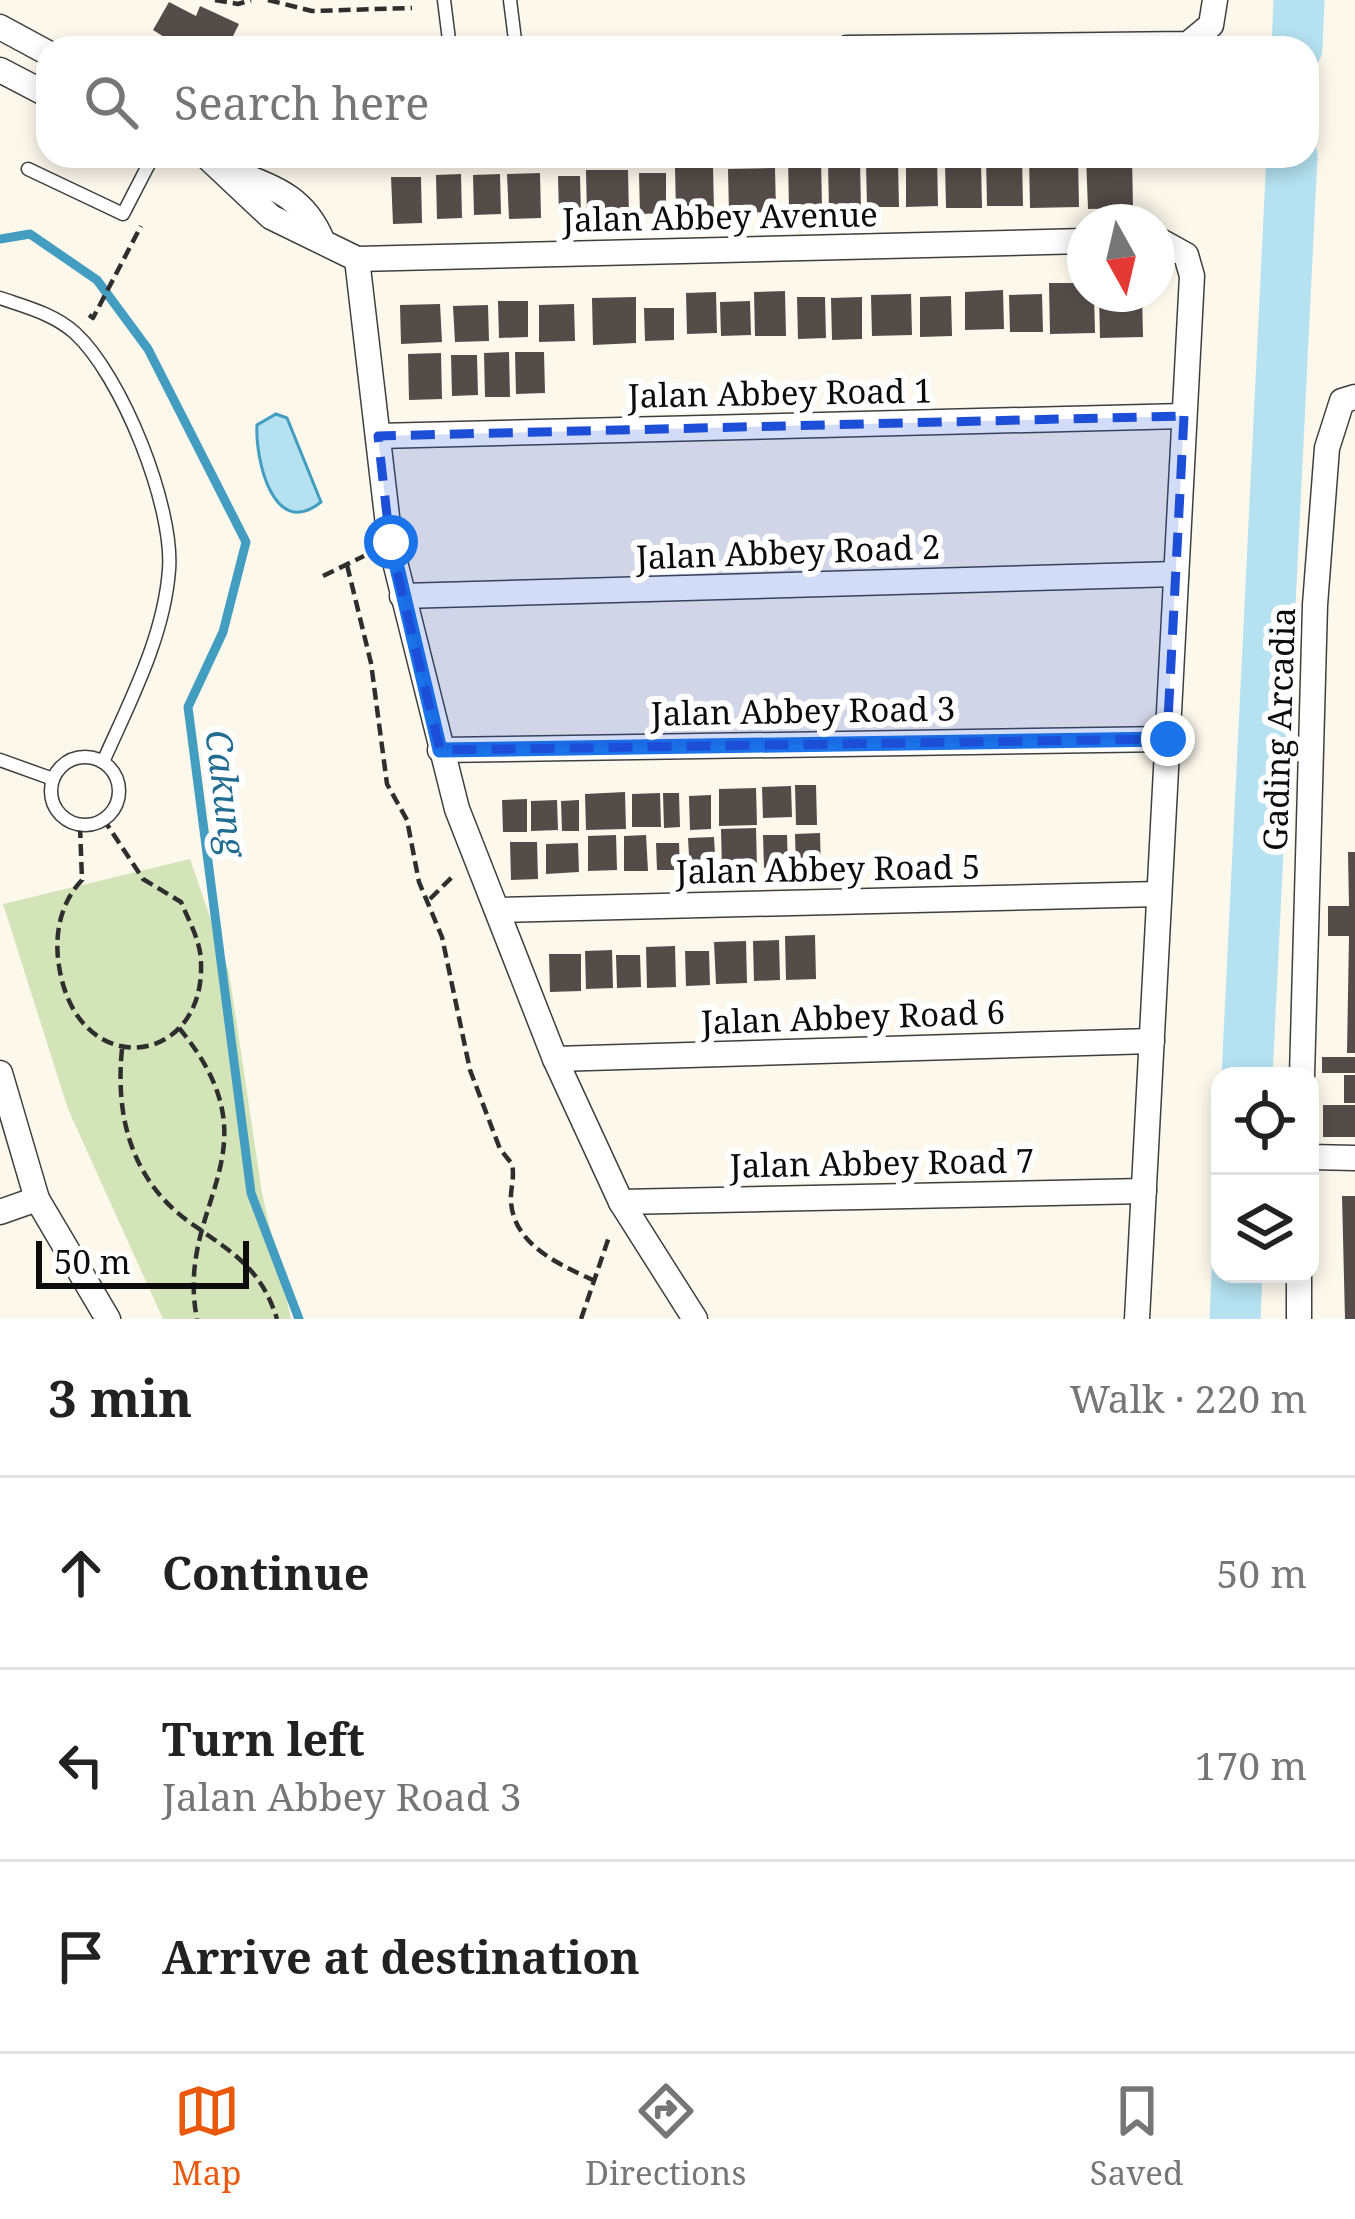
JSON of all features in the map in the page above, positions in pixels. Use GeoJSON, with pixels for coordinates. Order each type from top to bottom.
{"type":"FeatureCollection","features":[{"type":"Feature","properties":{"kind":"street"},"geometry":{"type":"LineString","coordinates":[[1198,36],[1211,25],[1215,0]]}},
{"type":"Feature","properties":{"kind":"street"},"geometry":{"type":"LineString","coordinates":[[0,27],[36,46]]}},
{"type":"Feature","properties":{"kind":"street"},"geometry":{"type":"LineString","coordinates":[[0,70],[36,89]]}},
{"type":"Feature","properties":{"kind":"street"},"geometry":{"type":"LineString","coordinates":[[231,168],[271,217],[357,259],[391,542],[440,750],[556,1059],[621,1202],[695,1319]]}},
{"type":"Feature","properties":{"kind":"street","name":"Jalan Abbey Avenue"},"geometry":{"type":"LineString","coordinates":[[357,259],[1067,241]]}},
{"type":"Feature","properties":{"kind":"street"},"geometry":{"type":"LineString","coordinates":[[1137,1319],[1192,276],[1186,255],[1175,249]]}},
{"type":"Feature","properties":{"kind":"street","name":"Gading Arcadia"},"geometry":{"type":"LineString","coordinates":[[1302,1067],[1315,627],[1327,448],[1342,401],[1355,397]]}},
{"type":"Feature","properties":{"kind":"street","name":"Jalan Abbey Road 1"},"geometry":{"type":"LineString","coordinates":[[378,436],[1184,416]]}},
{"type":"Feature","properties":{"kind":"street","name":"Jalan Abbey Road 2"},"geometry":{"type":"LineString","coordinates":[[402,596],[1176,574]]}},
{"type":"Feature","properties":{"kind":"street","name":"Jalan Abbey Road 3"},"geometry":{"type":"LineString","coordinates":[[440,750],[1168,739]]}},
{"type":"Feature","properties":{"kind":"street","name":"Jalan Abbey Road 5"},"geometry":{"type":"LineString","coordinates":[[499,910],[1160,894]]}},
{"type":"Feature","properties":{"kind":"street","name":"Jalan Abbey Road 6"},"geometry":{"type":"LineString","coordinates":[[556,1059],[1152,1041]]}},
{"type":"Feature","properties":{"kind":"street"},"geometry":{"type":"LineString","coordinates":[[0,1073],[37,1199],[109,1319]]}},
{"type":"Feature","properties":{"kind":"street"},"geometry":{"type":"LineString","coordinates":[[1319,1157],[1355,1158]]}},
{"type":"Feature","properties":{"kind":"street","name":"Jalan Abbey Road 7"},"geometry":{"type":"LineString","coordinates":[[621,1202],[1144,1191]]}},
{"type":"Feature","properties":{"kind":"street"},"geometry":{"type":"LineString","coordinates":[[0,1212],[37,1199]]}},
{"type":"Feature","properties":{"kind":"street"},"geometry":{"type":"LineString","coordinates":[[1299,1319],[1300,1283]]}},
{"type":"Feature","properties":{"kind":"lane"},"geometry":{"type":"LineString","coordinates":[[444,0],[448,36]]}},
{"type":"Feature","properties":{"kind":"lane"},"geometry":{"type":"LineString","coordinates":[[510,0],[514,36]]}},
{"type":"Feature","properties":{"kind":"lane"},"geometry":{"type":"LineString","coordinates":[[28,169],[123,214],[147,168]]}},
{"type":"Feature","properties":{"kind":"lane"},"geometry":{"type":"LineString","coordinates":[[0,298],[48,315],[76,334],[115,385],[168,532],[170,572],[148,661],[103,762]]}},
{"type":"Feature","properties":{"kind":"lane"},"geometry":{"type":"LineString","coordinates":[[86,756],[103,762],[115,774],[120,790],[104,820],[80,826],[59,815],[50,793],[52,779],[70,760],[86,756]]}},
{"type":"Feature","properties":{"kind":"lane"},"geometry":{"type":"LineString","coordinates":[[0,760],[52,779]]}},
{"type":"Feature","properties":{"kind":"path"},"geometry":{"type":"LineString","coordinates":[[215,0],[251,0]]}},
{"type":"Feature","properties":{"kind":"path"},"geometry":{"type":"LineString","coordinates":[[268,0],[312,10],[412,8]]}},
{"type":"Feature","properties":{"kind":"path"},"geometry":{"type":"LineString","coordinates":[[94,318],[118,273]]}},
{"type":"Feature","properties":{"kind":"path"},"geometry":{"type":"LineString","coordinates":[[323,576],[391,542]]}},
{"type":"Feature","properties":{"kind":"path"},"geometry":{"type":"LineString","coordinates":[[347,566],[371,663],[387,784],[407,820],[419,882],[442,937],[466,1058],[500,1149],[512,1163],[511,1202],[519,1229],[541,1253],[593,1280]]}},
{"type":"Feature","properties":{"kind":"path"},"geometry":{"type":"LineString","coordinates":[[80,826],[82,880],[70,893],[58,923],[61,982],[82,1024],[122,1049],[159,1043],[178,1028],[200,982],[196,937],[181,902],[143,879],[104,820]]}},
{"type":"Feature","properties":{"kind":"path"},"geometry":{"type":"LineString","coordinates":[[178,1028],[209,1074],[223,1124],[222,1174],[192,1275],[197,1319]]}},
{"type":"Feature","properties":{"kind":"path"},"geometry":{"type":"LineString","coordinates":[[122,1049],[119,1109],[126,1138],[151,1183],[202,1230],[246,1260],[260,1277],[277,1319]]}},
{"type":"Feature","properties":{"kind":"path"},"geometry":{"type":"LineString","coordinates":[[581,1319],[621,1202]]}},
{"type":"Feature","properties":{"kind":"highlighted area"},"geometry":{"type":"Polygon","coordinates":[[[1184,416],[1167,739],[440,750],[390,542],[378,436],[1184,416]]]}},
{"type":"Feature","properties":{"kind":"green space"},"geometry":{"type":"Polygon","coordinates":[[[190,859],[229,972],[262,1193],[291,1319],[163,1319],[68,1109],[3,904],[190,859]]]}},
{"type":"Feature","properties":{"kind":"water"},"geometry":{"type":"Polygon","coordinates":[[[276,414],[287,418],[321,502],[304,511],[290,511],[279,503],[264,474],[257,425],[276,414]]]}},
{"type":"Feature","properties":{"kind":"building"},"geometry":{"type":"Polygon","coordinates":[[[169,2],[196,16],[200,6],[239,24],[233,36],[163,36],[153,30],[169,2]]]}},
{"type":"Feature","properties":{"kind":"building"},"geometry":{"type":"Polygon","coordinates":[[[675,168],[713,168],[714,211],[676,212],[675,168]]]}},
{"type":"Feature","properties":{"kind":"building"},"geometry":{"type":"Polygon","coordinates":[[[775,168],[776,212],[729,213],[728,169],[775,168]]]}},
{"type":"Feature","properties":{"kind":"building"},"geometry":{"type":"Polygon","coordinates":[[[788,168],[821,168],[822,209],[789,210],[788,168]]]}},
{"type":"Feature","properties":{"kind":"building"},"geometry":{"type":"Polygon","coordinates":[[[828,168],[860,168],[861,210],[829,211],[828,168]]]}},
{"type":"Feature","properties":{"kind":"building"},"geometry":{"type":"Polygon","coordinates":[[[866,168],[898,168],[899,207],[867,207],[866,168]]]}},
{"type":"Feature","properties":{"kind":"building"},"geometry":{"type":"Polygon","coordinates":[[[906,168],[937,168],[938,206],[906,207],[906,168]]]}},
{"type":"Feature","properties":{"kind":"building"},"geometry":{"type":"Polygon","coordinates":[[[945,168],[981,168],[982,208],[946,208],[945,168]]]}},
{"type":"Feature","properties":{"kind":"building"},"geometry":{"type":"Polygon","coordinates":[[[986,168],[1022,168],[1023,206],[987,206],[986,168]]]}},
{"type":"Feature","properties":{"kind":"building"},"geometry":{"type":"Polygon","coordinates":[[[1029,168],[1078,168],[1079,204],[1030,208],[1029,168]]]}},
{"type":"Feature","properties":{"kind":"building"},"geometry":{"type":"Polygon","coordinates":[[[1086,168],[1132,168],[1133,204],[1088,204],[1086,168]]]}},
{"type":"Feature","properties":{"kind":"building"},"geometry":{"type":"Polygon","coordinates":[[[586,170],[628,170],[629,216],[587,217],[586,170]]]}},
{"type":"Feature","properties":{"kind":"building"},"geometry":{"type":"Polygon","coordinates":[[[540,173],[541,218],[509,219],[507,174],[540,173]]]}},
{"type":"Feature","properties":{"kind":"building"},"geometry":{"type":"Polygon","coordinates":[[[639,173],[666,173],[666,213],[640,214],[639,173]]]}},
{"type":"Feature","properties":{"kind":"building"},"geometry":{"type":"Polygon","coordinates":[[[461,174],[462,218],[437,219],[436,175],[461,174]]]}},
{"type":"Feature","properties":{"kind":"building"},"geometry":{"type":"Polygon","coordinates":[[[500,174],[501,214],[474,215],[473,175],[500,174]]]}},
{"type":"Feature","properties":{"kind":"building"},"geometry":{"type":"Polygon","coordinates":[[[558,176],[580,176],[581,214],[559,214],[558,176]]]}},
{"type":"Feature","properties":{"kind":"building"},"geometry":{"type":"Polygon","coordinates":[[[391,177],[421,177],[422,223],[393,224],[391,177]]]}},
{"type":"Feature","properties":{"kind":"building"},"geometry":{"type":"Polygon","coordinates":[[[1049,283],[1067,283],[1067,312],[1094,312],[1095,333],[1050,334],[1049,283]]]}},
{"type":"Feature","properties":{"kind":"building"},"geometry":{"type":"Polygon","coordinates":[[[1003,290],[1004,329],[965,330],[965,292],[1003,290]]]}},
{"type":"Feature","properties":{"kind":"building"},"geometry":{"type":"Polygon","coordinates":[[[785,291],[786,336],[755,336],[754,292],[785,291]]]}},
{"type":"Feature","properties":{"kind":"building"},"geometry":{"type":"Polygon","coordinates":[[[716,292],[717,333],[687,334],[686,293],[716,292]]]}},
{"type":"Feature","properties":{"kind":"building"},"geometry":{"type":"Polygon","coordinates":[[[911,294],[912,335],[872,336],[871,295],[911,294]]]}},
{"type":"Feature","properties":{"kind":"building"},"geometry":{"type":"Polygon","coordinates":[[[1042,294],[1043,332],[1010,332],[1009,295],[1042,294]]]}},
{"type":"Feature","properties":{"kind":"building"},"geometry":{"type":"Polygon","coordinates":[[[951,296],[952,336],[920,337],[920,297],[951,296]]]}},
{"type":"Feature","properties":{"kind":"building"},"geometry":{"type":"Polygon","coordinates":[[[636,297],[636,343],[593,345],[592,298],[636,297]]]}},
{"type":"Feature","properties":{"kind":"building"},"geometry":{"type":"Polygon","coordinates":[[[797,297],[825,297],[826,338],[798,339],[797,297]]]}},
{"type":"Feature","properties":{"kind":"building"},"geometry":{"type":"Polygon","coordinates":[[[862,297],[862,339],[832,340],[831,298],[862,297]]]}},
{"type":"Feature","properties":{"kind":"building"},"geometry":{"type":"Polygon","coordinates":[[[498,301],[528,301],[528,337],[499,338],[498,301]]]}},
{"type":"Feature","properties":{"kind":"building"},"geometry":{"type":"Polygon","coordinates":[[[750,301],[751,335],[721,336],[720,302],[750,301]]]}},
{"type":"Feature","properties":{"kind":"building"},"geometry":{"type":"Polygon","coordinates":[[[440,304],[442,342],[401,344],[400,305],[440,304]]]}},
{"type":"Feature","properties":{"kind":"building"},"geometry":{"type":"Polygon","coordinates":[[[574,304],[575,341],[539,342],[539,305],[574,304]]]}},
{"type":"Feature","properties":{"kind":"building"},"geometry":{"type":"Polygon","coordinates":[[[488,305],[489,341],[455,342],[453,306],[488,305]]]}},
{"type":"Feature","properties":{"kind":"building"},"geometry":{"type":"Polygon","coordinates":[[[644,308],[674,308],[674,340],[645,341],[644,308]]]}},
{"type":"Feature","properties":{"kind":"building"},"geometry":{"type":"Polygon","coordinates":[[[1099,312],[1142,312],[1143,337],[1100,338],[1099,312]]]}},
{"type":"Feature","properties":{"kind":"building"},"geometry":{"type":"Polygon","coordinates":[[[509,352],[510,397],[485,397],[484,353],[509,352]]]}},
{"type":"Feature","properties":{"kind":"building"},"geometry":{"type":"Polygon","coordinates":[[[515,352],[544,352],[545,393],[516,394],[515,352]]]}},
{"type":"Feature","properties":{"kind":"building"},"geometry":{"type":"Polygon","coordinates":[[[441,353],[442,399],[409,400],[408,354],[441,353]]]}},
{"type":"Feature","properties":{"kind":"building"},"geometry":{"type":"Polygon","coordinates":[[[451,355],[477,355],[478,395],[452,396],[451,355]]]}},
{"type":"Feature","properties":{"kind":"building"},"geometry":{"type":"Polygon","coordinates":[[[795,785],[816,785],[817,825],[796,825],[795,785]]]}},
{"type":"Feature","properties":{"kind":"building"},"geometry":{"type":"Polygon","coordinates":[[[791,786],[792,817],[763,818],[762,787],[791,786]]]}},
{"type":"Feature","properties":{"kind":"building"},"geometry":{"type":"Polygon","coordinates":[[[756,788],[757,825],[719,826],[719,789],[756,788]]]}},
{"type":"Feature","properties":{"kind":"building"},"geometry":{"type":"Polygon","coordinates":[[[625,792],[626,829],[586,830],[585,794],[625,792]]]}},
{"type":"Feature","properties":{"kind":"building"},"geometry":{"type":"Polygon","coordinates":[[[660,793],[661,827],[632,827],[632,794],[660,793]]]}},
{"type":"Feature","properties":{"kind":"building"},"geometry":{"type":"Polygon","coordinates":[[[663,793],[679,793],[680,827],[664,828],[663,793]]]}},
{"type":"Feature","properties":{"kind":"building"},"geometry":{"type":"Polygon","coordinates":[[[711,795],[711,829],[690,830],[689,796],[711,795]]]}},
{"type":"Feature","properties":{"kind":"building"},"geometry":{"type":"Polygon","coordinates":[[[527,799],[527,832],[503,832],[502,800],[527,799]]]}},
{"type":"Feature","properties":{"kind":"building"},"geometry":{"type":"Polygon","coordinates":[[[557,800],[558,830],[531,831],[531,801],[557,800]]]}},
{"type":"Feature","properties":{"kind":"building"},"geometry":{"type":"Polygon","coordinates":[[[579,800],[579,831],[562,831],[561,801],[579,800]]]}},
{"type":"Feature","properties":{"kind":"building"},"geometry":{"type":"Polygon","coordinates":[[[756,828],[757,869],[722,870],[721,829],[756,828]]]}},
{"type":"Feature","properties":{"kind":"building"},"geometry":{"type":"Polygon","coordinates":[[[820,833],[821,871],[796,872],[795,834],[820,833]]]}},
{"type":"Feature","properties":{"kind":"building"},"geometry":{"type":"Polygon","coordinates":[[[616,835],[617,870],[588,871],[588,836],[616,835]]]}},
{"type":"Feature","properties":{"kind":"building"},"geometry":{"type":"Polygon","coordinates":[[[646,835],[648,871],[624,871],[624,836],[646,835]]]}},
{"type":"Feature","properties":{"kind":"building"},"geometry":{"type":"Polygon","coordinates":[[[763,835],[787,835],[788,867],[764,868],[763,835]]]}},
{"type":"Feature","properties":{"kind":"building"},"geometry":{"type":"Polygon","coordinates":[[[714,837],[716,873],[690,873],[688,838],[714,837]]]}},
{"type":"Feature","properties":{"kind":"building"},"geometry":{"type":"Polygon","coordinates":[[[510,842],[537,842],[538,879],[511,880],[510,842]]]}},
{"type":"Feature","properties":{"kind":"building"},"geometry":{"type":"Polygon","coordinates":[[[578,843],[579,872],[546,874],[546,844],[578,843]]]}},
{"type":"Feature","properties":{"kind":"building"},"geometry":{"type":"Polygon","coordinates":[[[656,843],[679,843],[680,870],[657,870],[656,843]]]}},
{"type":"Feature","properties":{"kind":"building"},"geometry":{"type":"Polygon","coordinates":[[[1348,852],[1355,852],[1355,1053],[1347,1053],[1349,936],[1328,936],[1328,906],[1349,906],[1348,852]]]}},
{"type":"Feature","properties":{"kind":"building"},"geometry":{"type":"Polygon","coordinates":[[[815,935],[816,979],[786,980],[785,936],[815,935]]]}},
{"type":"Feature","properties":{"kind":"building"},"geometry":{"type":"Polygon","coordinates":[[[779,940],[780,980],[754,981],[753,941],[779,940]]]}},
{"type":"Feature","properties":{"kind":"building"},"geometry":{"type":"Polygon","coordinates":[[[746,941],[747,983],[716,984],[714,942],[746,941]]]}},
{"type":"Feature","properties":{"kind":"building"},"geometry":{"type":"Polygon","coordinates":[[[675,946],[676,987],[647,988],[646,947],[675,946]]]}},
{"type":"Feature","properties":{"kind":"building"},"geometry":{"type":"Polygon","coordinates":[[[612,950],[613,988],[586,989],[585,951],[612,950]]]}},
{"type":"Feature","properties":{"kind":"building"},"geometry":{"type":"Polygon","coordinates":[[[685,951],[709,951],[710,985],[686,986],[685,951]]]}},
{"type":"Feature","properties":{"kind":"building"},"geometry":{"type":"Polygon","coordinates":[[[549,954],[581,954],[581,991],[550,992],[549,954]]]}},
{"type":"Feature","properties":{"kind":"building"},"geometry":{"type":"Polygon","coordinates":[[[616,955],[640,955],[641,987],[617,988],[616,955]]]}},
{"type":"Feature","properties":{"kind":"building"},"geometry":{"type":"Polygon","coordinates":[[[1322,1057],[1355,1057],[1355,1073],[1322,1073],[1322,1057]]]}},
{"type":"Feature","properties":{"kind":"building"},"geometry":{"type":"Polygon","coordinates":[[[1344,1075],[1355,1075],[1355,1103],[1344,1103],[1344,1075]]]}},
{"type":"Feature","properties":{"kind":"building"},"geometry":{"type":"Polygon","coordinates":[[[1323,1105],[1355,1105],[1355,1137],[1323,1137],[1323,1105]]]}},
{"type":"Feature","properties":{"kind":"building"},"geometry":{"type":"Polygon","coordinates":[[[1342,1196],[1355,1196],[1355,1319],[1345,1319],[1342,1196]]]}},
{"type":"Feature","properties":{"kind":"waterway"},"geometry":{"type":"LineString","coordinates":[[1298,36],[1299,0]]}},
{"type":"Feature","properties":{"kind":"waterway"},"geometry":{"type":"LineString","coordinates":[[1247,1067],[1291,168]]}},
{"type":"Feature","properties":{"kind":"waterway","name":"Cakung"},"geometry":{"type":"LineString","coordinates":[[0,239],[30,234],[97,280],[148,349],[246,542],[223,632],[188,707],[251,1193],[299,1319]]}},
{"type":"Feature","properties":{"kind":"waterway"},"geometry":{"type":"LineString","coordinates":[[1235,1319],[1237,1283]]}},
{"type":"Feature","properties":{"kind":"route"},"geometry":{"type":"LineString","coordinates":[[391,542],[440,750],[1168,739]]}}]}
